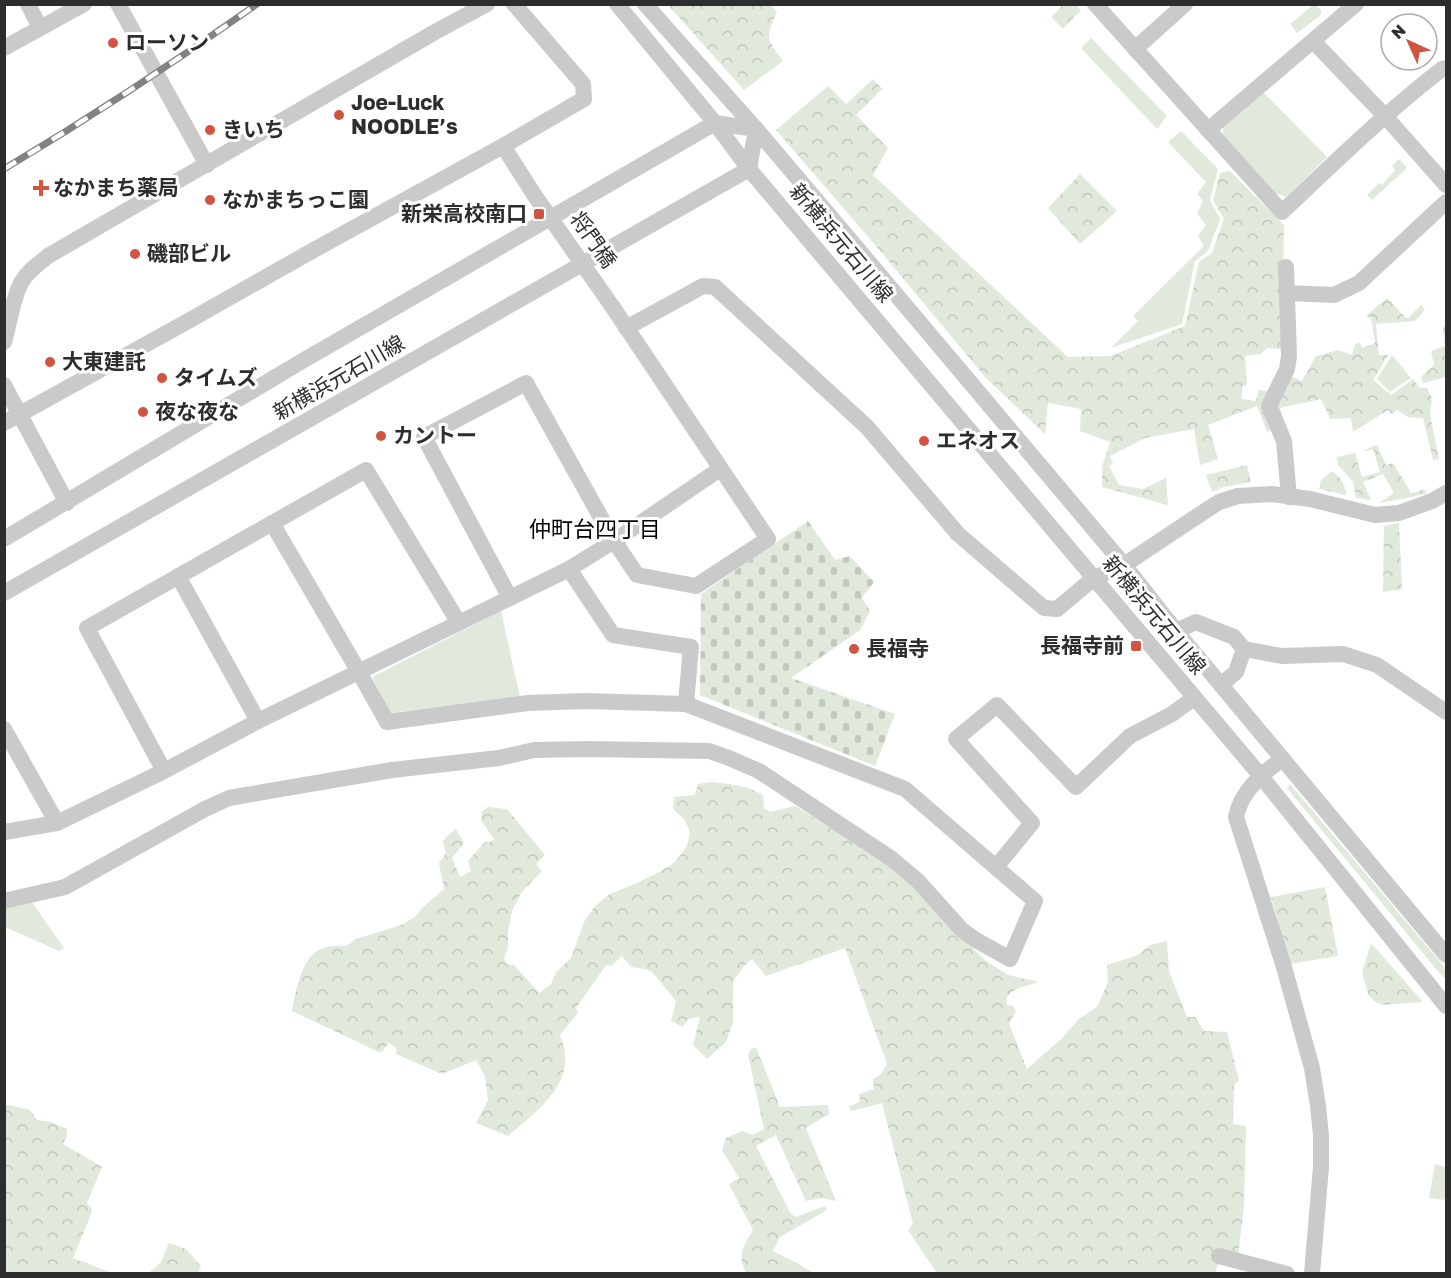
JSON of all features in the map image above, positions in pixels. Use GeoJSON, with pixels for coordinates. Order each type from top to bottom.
{"type":"FeatureCollection","features":[{"type":"Feature","properties":{"kind":"street"},"geometry":{"type":"LineString","coordinates":[[28,4],[40,28]]}},
{"type":"Feature","properties":{"kind":"street"},"geometry":{"type":"LineString","coordinates":[[4,48],[84,4]]}},
{"type":"Feature","properties":{"kind":"street"},"geometry":{"type":"LineString","coordinates":[[118,4],[207,165]]}},
{"type":"Feature","properties":{"kind":"street"},"geometry":{"type":"LineString","coordinates":[[4,342],[21,282],[48,256],[487,4]]}},
{"type":"Feature","properties":{"kind":"street"},"geometry":{"type":"LineString","coordinates":[[4,423],[584,99],[583,84],[514,4]]}},
{"type":"Feature","properties":{"kind":"street"},"geometry":{"type":"LineString","coordinates":[[616,4],[715,123],[749,169]]}},
{"type":"Feature","properties":{"kind":"street","name":"新横浜元石川線"},"geometry":{"type":"LineString","coordinates":[[645,4],[756,129],[1124,564],[1176,631],[1446,955]]}},
{"type":"Feature","properties":{"kind":"street"},"geometry":{"type":"LineString","coordinates":[[1095,4],[1285,218],[1385,116],[1446,68]]}},
{"type":"Feature","properties":{"kind":"street"},"geometry":{"type":"LineString","coordinates":[[1135,49],[1185,4]]}},
{"type":"Feature","properties":{"kind":"street"},"geometry":{"type":"LineString","coordinates":[[1208,130],[1356,4]]}},
{"type":"Feature","properties":{"kind":"street"},"geometry":{"type":"LineString","coordinates":[[1313,41],[1385,116],[1446,185]]}},
{"type":"Feature","properties":{"kind":"street"},"geometry":{"type":"LineString","coordinates":[[715,123],[756,129],[749,169]]}},
{"type":"Feature","properties":{"kind":"street","name":"新横浜元石川線"},"geometry":{"type":"LineString","coordinates":[[4,539],[314,355],[715,123]]}},
{"type":"Feature","properties":{"kind":"street","name":"将門橋"},"geometry":{"type":"LineString","coordinates":[[503,146],[768,539],[696,586],[637,575],[614,541]]}},
{"type":"Feature","properties":{"kind":"street","name":"新横浜元石川線"},"geometry":{"type":"LineString","coordinates":[[4,593],[749,169],[1260,775],[1446,1006]]}},
{"type":"Feature","properties":{"kind":"street"},"geometry":{"type":"LineString","coordinates":[[1287,293],[1334,295],[1359,283],[1446,202]]}},
{"type":"Feature","properties":{"kind":"street"},"geometry":{"type":"LineString","coordinates":[[1286,267],[1289,356],[1287,369],[1269,406],[1284,441],[1289,497]]}},
{"type":"Feature","properties":{"kind":"street"},"geometry":{"type":"LineString","coordinates":[[626,328],[704,286],[715,287],[867,427],[958,534],[1044,608],[1057,609],[1094,578],[1124,564],[1219,502],[1238,495],[1272,494],[1310,499],[1375,515],[1400,513],[1446,494]]}},
{"type":"Feature","properties":{"kind":"street"},"geometry":{"type":"LineString","coordinates":[[510,598],[424,437],[526,383],[614,541]]}},
{"type":"Feature","properties":{"kind":"street"},"geometry":{"type":"LineString","coordinates":[[4,385],[67,503]]}},
{"type":"Feature","properties":{"kind":"street"},"geometry":{"type":"LineString","coordinates":[[4,832],[57,823],[164,771],[258,721],[569,569],[720,469]]}},
{"type":"Feature","properties":{"kind":"street"},"geometry":{"type":"LineString","coordinates":[[164,771],[87,628],[366,470],[459,623]]}},
{"type":"Feature","properties":{"kind":"street"},"geometry":{"type":"LineString","coordinates":[[4,901],[65,887],[229,798],[392,770],[499,758],[534,750],[709,751],[739,762],[768,777],[892,859],[918,881],[962,930],[1010,959],[1035,901],[905,789],[686,704],[585,701],[528,703],[387,722],[272,523]]}},
{"type":"Feature","properties":{"kind":"street"},"geometry":{"type":"LineString","coordinates":[[569,569],[614,635],[691,647],[686,704]]}},
{"type":"Feature","properties":{"kind":"street"},"geometry":{"type":"LineString","coordinates":[[178,576],[258,721]]}},
{"type":"Feature","properties":{"kind":"street"},"geometry":{"type":"LineString","coordinates":[[1176,631],[1196,622],[1234,637],[1244,650],[1282,656],[1343,654],[1377,665],[1446,712]]}},
{"type":"Feature","properties":{"kind":"street"},"geometry":{"type":"LineString","coordinates":[[1221,685],[1236,672],[1244,650]]}},
{"type":"Feature","properties":{"kind":"street"},"geometry":{"type":"LineString","coordinates":[[996,867],[1032,823],[956,739],[997,705],[1076,787],[1130,736],[1172,714],[1194,698]]}},
{"type":"Feature","properties":{"kind":"street"},"geometry":{"type":"LineString","coordinates":[[4,729],[57,823]]}},
{"type":"Feature","properties":{"kind":"street"},"geometry":{"type":"LineString","coordinates":[[1282,759],[1260,775],[1238,804],[1236,817],[1284,967],[1311,1068],[1318,1106],[1322,1135],[1321,1167],[1312,1274]]}},
{"type":"Feature","properties":{"kind":"street"},"geometry":{"type":"LineString","coordinates":[[1219,1256],[1287,1274]]}},
{"type":"Feature","properties":{"kind":"green space"},"geometry":{"type":"Polygon","coordinates":[[[668,5],[771,5],[777,12],[770,27],[769,38],[783,61],[744,90],[668,5]]]}},
{"type":"Feature","properties":{"kind":"green space"},"geometry":{"type":"Polygon","coordinates":[[[1063,5],[1076,5],[1081,10],[1063,29],[1051,17],[1063,5]]]}},
{"type":"Feature","properties":{"kind":"green space"},"geometry":{"type":"Polygon","coordinates":[[[1313,5],[1321,10],[1321,15],[1297,33],[1290,24],[1313,5]]]}},
{"type":"Feature","properties":{"kind":"green space"},"geometry":{"type":"Polygon","coordinates":[[[1091,38],[1167,116],[1157,129],[1081,48],[1091,38]]]}},
{"type":"Feature","properties":{"kind":"green space"},"geometry":{"type":"Polygon","coordinates":[[[873,79],[882,89],[856,115],[888,148],[873,175],[1068,357],[1110,356],[1185,326],[1199,262],[1212,253],[1224,219],[1213,200],[1220,173],[1230,171],[1284,225],[1282,349],[1267,348],[1261,354],[1245,356],[1247,385],[1242,386],[1242,399],[1256,401],[1259,390],[1269,391],[1275,429],[1267,432],[1257,406],[1208,425],[1218,459],[1200,465],[1194,429],[1145,438],[1110,456],[1113,464],[1109,466],[1119,485],[1143,489],[1166,478],[1168,505],[1102,487],[1102,467],[1110,442],[1080,431],[1081,409],[1048,403],[1045,434],[986,378],[776,130],[828,86],[846,104],[873,79]]]}},
{"type":"Feature","properties":{"kind":"green space"},"geometry":{"type":"Polygon","coordinates":[[[1264,93],[1327,157],[1286,197],[1274,193],[1223,135],[1223,127],[1264,93]]]}},
{"type":"Feature","properties":{"kind":"green space"},"geometry":{"type":"Polygon","coordinates":[[[1181,131],[1218,169],[1210,200],[1220,219],[1208,251],[1195,261],[1182,324],[1111,348],[1138,321],[1133,316],[1204,246],[1198,236],[1206,225],[1197,214],[1203,201],[1197,194],[1206,182],[1168,142],[1181,131]]]}},
{"type":"Feature","properties":{"kind":"green space"},"geometry":{"type":"Polygon","coordinates":[[[1399,159],[1407,168],[1372,200],[1367,195],[1379,183],[1382,185],[1395,170],[1392,166],[1399,159]]]}},
{"type":"Feature","properties":{"kind":"green space"},"geometry":{"type":"Polygon","coordinates":[[[1080,174],[1117,211],[1080,244],[1048,208],[1080,174]]]}},
{"type":"Feature","properties":{"kind":"green space"},"geometry":{"type":"Polygon","coordinates":[[[1387,298],[1407,319],[1421,305],[1425,310],[1415,321],[1376,324],[1379,355],[1388,355],[1373,380],[1391,395],[1413,379],[1419,387],[1427,388],[1432,398],[1430,414],[1439,459],[1433,460],[1423,418],[1408,417],[1397,410],[1392,414],[1388,410],[1353,432],[1351,418],[1330,419],[1321,399],[1280,408],[1288,433],[1272,407],[1288,375],[1302,381],[1316,356],[1338,350],[1352,355],[1355,344],[1360,343],[1362,348],[1375,343],[1371,318],[1366,316],[1387,298]]]}},
{"type":"Feature","properties":{"kind":"green space"},"geometry":{"type":"Polygon","coordinates":[[[1446,326],[1446,377],[1423,383],[1421,377],[1434,365],[1431,351],[1445,346],[1443,327],[1446,326]]]}},
{"type":"Feature","properties":{"kind":"green space"},"geometry":{"type":"Polygon","coordinates":[[[1392,355],[1411,378],[1390,392],[1377,379],[1392,355]]]}},
{"type":"Feature","properties":{"kind":"green space"},"geometry":{"type":"Polygon","coordinates":[[[1377,445],[1386,465],[1393,463],[1412,494],[1424,489],[1427,493],[1379,503],[1394,493],[1383,474],[1363,482],[1371,500],[1356,498],[1353,482],[1338,465],[1337,457],[1355,453],[1362,477],[1380,472],[1373,449],[1361,452],[1377,445]]]}},
{"type":"Feature","properties":{"kind":"green space"},"geometry":{"type":"Polygon","coordinates":[[[1247,465],[1251,482],[1224,487],[1212,492],[1206,475],[1247,465]]]}},
{"type":"Feature","properties":{"kind":"green space"},"geometry":{"type":"Polygon","coordinates":[[[1332,471],[1342,481],[1346,495],[1319,489],[1321,480],[1332,471]]]}},
{"type":"Feature","properties":{"kind":"green space"},"geometry":{"type":"Polygon","coordinates":[[[808,521],[835,560],[850,556],[874,582],[862,598],[870,611],[860,630],[791,678],[895,714],[875,766],[700,695],[701,594],[808,521]]]}},
{"type":"Feature","properties":{"kind":"green space"},"geometry":{"type":"Polygon","coordinates":[[[1399,523],[1402,589],[1383,592],[1384,526],[1399,523]]]}},
{"type":"Feature","properties":{"kind":"green space"},"geometry":{"type":"Polygon","coordinates":[[[501,611],[520,697],[390,713],[372,677],[501,611]]]}},
{"type":"Feature","properties":{"kind":"green space"},"geometry":{"type":"Polygon","coordinates":[[[711,782],[751,789],[763,795],[764,808],[770,812],[795,806],[879,857],[909,879],[957,933],[986,961],[1008,975],[1039,982],[1018,988],[1007,996],[1006,1004],[1013,1006],[1016,1011],[1009,1024],[1027,1069],[1060,1040],[1080,1018],[1097,1007],[1108,982],[1107,965],[1138,955],[1150,945],[1167,941],[1169,971],[1187,1017],[1195,1017],[1204,1031],[1227,1032],[1239,1081],[1234,1085],[1233,1124],[1246,1126],[1244,1206],[1238,1257],[1222,1252],[1215,1273],[937,1273],[908,1230],[913,1224],[882,1103],[851,1111],[849,1106],[860,1102],[859,1094],[874,1089],[873,1079],[881,1074],[887,1064],[845,948],[766,976],[752,959],[743,967],[733,982],[733,1022],[726,1042],[707,1059],[693,1045],[700,1017],[688,1019],[683,1027],[671,1021],[676,1001],[652,972],[631,967],[622,956],[611,966],[606,965],[576,1008],[578,1013],[560,1035],[565,1052],[565,1067],[555,1090],[538,1110],[508,1136],[476,1123],[488,1100],[485,1076],[476,1060],[442,1074],[396,1054],[396,1048],[389,1043],[381,1053],[292,1011],[301,974],[311,956],[319,950],[347,946],[356,939],[401,925],[415,917],[444,889],[439,863],[446,853],[443,842],[456,829],[464,843],[452,858],[460,877],[471,871],[468,861],[486,841],[488,843],[494,839],[481,820],[482,812],[488,807],[507,809],[545,855],[536,864],[542,871],[521,893],[512,911],[508,949],[504,958],[507,964],[514,965],[539,993],[551,984],[556,972],[571,958],[585,920],[595,906],[610,894],[671,865],[679,857],[687,846],[690,833],[685,820],[673,809],[674,797],[695,795],[698,784],[711,782]]]}},
{"type":"Feature","properties":{"kind":"green space"},"geometry":{"type":"Polygon","coordinates":[[[1290,784],[1446,969],[1446,979],[1287,788],[1290,784]]]}},
{"type":"Feature","properties":{"kind":"green space"},"geometry":{"type":"Polygon","coordinates":[[[1325,887],[1338,956],[1290,964],[1271,897],[1325,887]]]}},
{"type":"Feature","properties":{"kind":"green space"},"geometry":{"type":"Polygon","coordinates":[[[31,901],[64,948],[59,951],[5,927],[4,908],[31,901]]]}},
{"type":"Feature","properties":{"kind":"green space"},"geometry":{"type":"Polygon","coordinates":[[[1371,943],[1423,1002],[1382,1005],[1374,1001],[1368,994],[1362,973],[1371,943]]]}},
{"type":"Feature","properties":{"kind":"green space"},"geometry":{"type":"Polygon","coordinates":[[[756,1047],[780,1107],[828,1105],[829,1114],[806,1128],[836,1201],[822,1198],[806,1201],[776,1135],[756,1146],[791,1214],[796,1217],[825,1206],[827,1210],[780,1237],[773,1251],[813,1273],[746,1273],[743,1266],[742,1251],[753,1230],[729,1184],[739,1178],[722,1150],[726,1138],[742,1131],[753,1135],[764,1129],[748,1055],[751,1049],[756,1047]]]}},
{"type":"Feature","properties":{"kind":"green space"},"geometry":{"type":"Polygon","coordinates":[[[4,1104],[30,1110],[37,1120],[51,1122],[67,1129],[63,1144],[102,1167],[87,1203],[92,1210],[73,1258],[112,1273],[5,1273],[4,1104]]]}},
{"type":"Feature","properties":{"kind":"green space"},"geometry":{"type":"Polygon","coordinates":[[[1435,1164],[1446,1167],[1444,1200],[1429,1198],[1435,1164]]]}},
{"type":"Feature","properties":{"kind":"green space"},"geometry":{"type":"Polygon","coordinates":[[[169,1243],[186,1249],[201,1266],[198,1273],[149,1273],[161,1262],[169,1243]]]}},
{"type":"Feature","properties":{"kind":"railway"},"geometry":{"type":"LineString","coordinates":[[4,169],[132,89],[257,4]]}},
{"type":"Feature","properties":{"kind":"place","name":"ローソン"},"geometry":{"type":"Point","coordinates":[113,43]}},
{"type":"Feature","properties":{"kind":"place","name":"Joe-Luck NOODLE’s"},"geometry":{"type":"Point","coordinates":[339,115]}},
{"type":"Feature","properties":{"kind":"place","name":"きいち"},"geometry":{"type":"Point","coordinates":[210,130]}},
{"type":"Feature","properties":{"kind":"place","name":"なかまち薬局"},"geometry":{"type":"Point","coordinates":[41,188]}},
{"type":"Feature","properties":{"kind":"place","name":"なかまちっこ園"},"geometry":{"type":"Point","coordinates":[210,200]}},
{"type":"Feature","properties":{"kind":"place","name":"新栄高校南口"},"geometry":{"type":"Point","coordinates":[539,214]}},
{"type":"Feature","properties":{"kind":"place","name":"磯部ビル"},"geometry":{"type":"Point","coordinates":[135,254]}},
{"type":"Feature","properties":{"kind":"place","name":"大東建託"},"geometry":{"type":"Point","coordinates":[50,362]}},
{"type":"Feature","properties":{"kind":"place","name":"タイムズ"},"geometry":{"type":"Point","coordinates":[162,378]}},
{"type":"Feature","properties":{"kind":"place","name":"夜な夜な"},"geometry":{"type":"Point","coordinates":[143,412]}},
{"type":"Feature","properties":{"kind":"place","name":"カントー"},"geometry":{"type":"Point","coordinates":[381,436]}},
{"type":"Feature","properties":{"kind":"place","name":"エネオス"},"geometry":{"type":"Point","coordinates":[924,441]}},
{"type":"Feature","properties":{"kind":"place","name":"長福寺前"},"geometry":{"type":"Point","coordinates":[1136,646]}},
{"type":"Feature","properties":{"kind":"place","name":"長福寺"},"geometry":{"type":"Point","coordinates":[854,649]}},
{"type":"Feature","properties":{"kind":"district","name":"仲町台四丁目"},"geometry":{"type":"Point","coordinates":[595,529]}}]}
